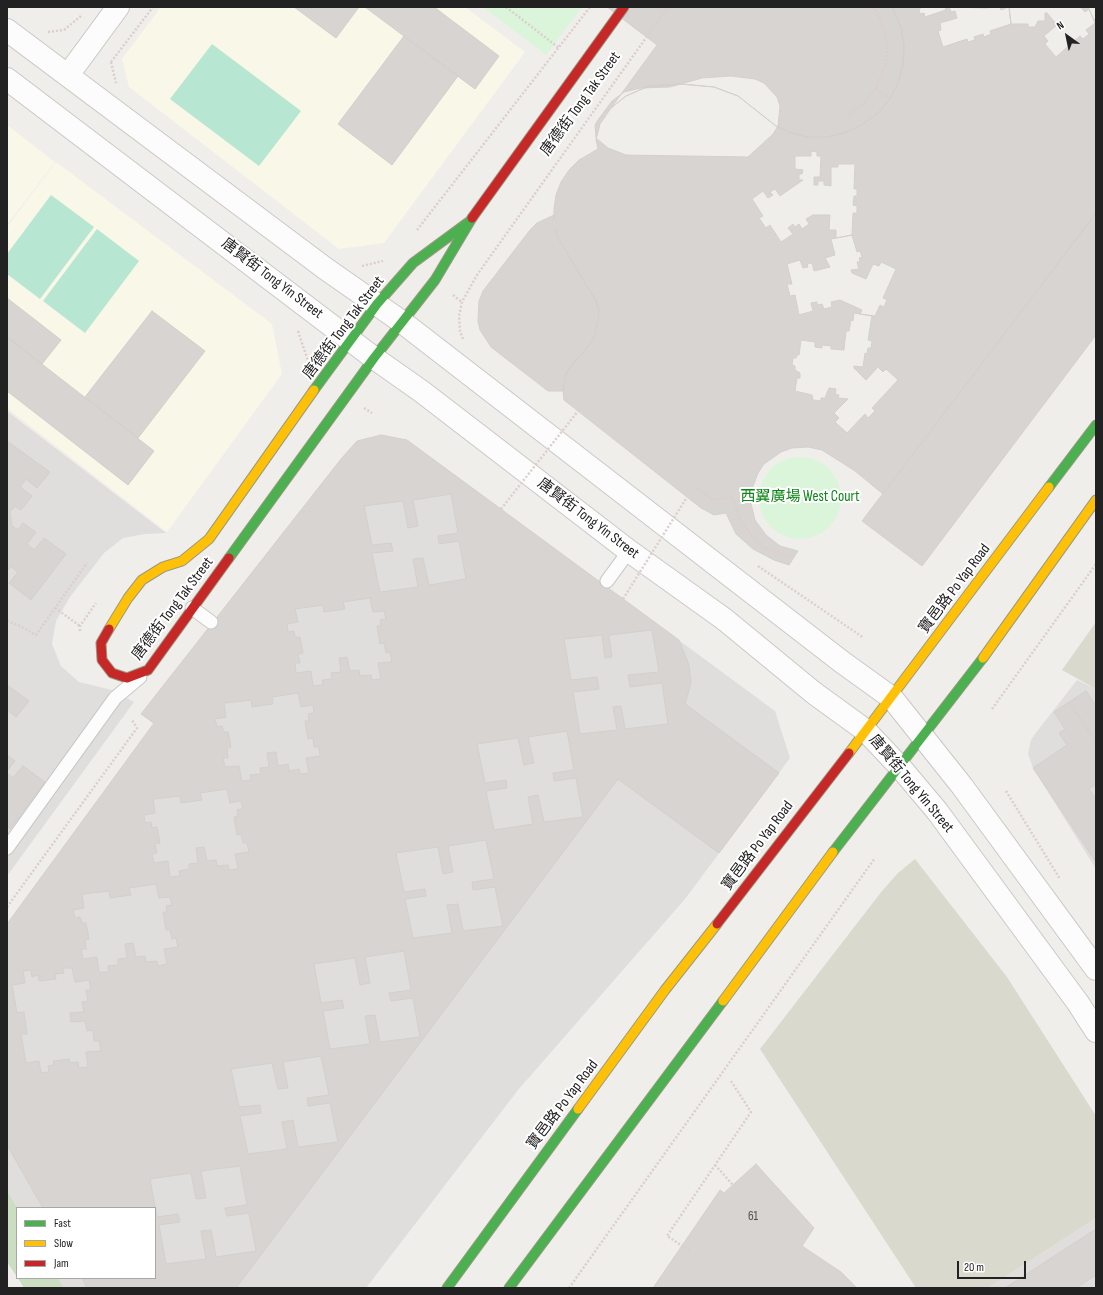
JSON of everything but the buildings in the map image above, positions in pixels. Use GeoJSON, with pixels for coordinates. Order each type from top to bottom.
{"type":"FeatureCollection","features":[{"type":"Feature","properties":{"kind":"main road","name":"唐德街 Tong Tak Street"},"geometry":{"type":"LineString","coordinates":[[470,221],[414,263],[377,304],[350,339],[209,539],[182,561],[163,566],[142,580],[128,598],[102,643],[100,652],[106,667],[112,673],[127,678],[142,674],[148,670],[374,358],[435,280],[470,221],[624,7]]}},
{"type":"Feature","properties":{"kind":"main road","name":"寶邑路 Po Yap Road"},"geometry":{"type":"LineString","coordinates":[[447,1288],[666,990],[865,730],[892,698],[1096,425]]}},
{"type":"Feature","properties":{"kind":"main road"},"geometry":{"type":"LineString","coordinates":[[508,1288],[847,834],[963,685],[1096,500]]}},
{"type":"Feature","properties":{"kind":"street"},"geometry":{"type":"LineString","coordinates":[[68,75],[118,7]]}},
{"type":"Feature","properties":{"kind":"street"},"geometry":{"type":"LineString","coordinates":[[7,30],[326,269],[402,322],[824,648],[892,698],[962,786],[1096,969]]}},
{"type":"Feature","properties":{"kind":"street","name":"唐賢街 Tong Yin Street"},"geometry":{"type":"LineString","coordinates":[[7,79],[374,358],[421,391],[629,551],[724,619],[814,693],[865,730],[900,767],[942,818],[1078,1003],[1096,1031]]}},
{"type":"Feature","properties":{"kind":"lane"},"geometry":{"type":"LineString","coordinates":[[606,581],[629,551]]}},
{"type":"Feature","properties":{"kind":"lane"},"geometry":{"type":"LineString","coordinates":[[192,608],[211,622]]}},
{"type":"Feature","properties":{"kind":"lane"},"geometry":{"type":"LineString","coordinates":[[106,667],[115,698]]}},
{"type":"Feature","properties":{"kind":"lane"},"geometry":{"type":"LineString","coordinates":[[7,848],[115,698],[129,688],[148,670]]}},
{"type":"Feature","properties":{"kind":"path"},"geometry":{"type":"LineString","coordinates":[[111,62],[153,7]]}},
{"type":"Feature","properties":{"kind":"path"},"geometry":{"type":"LineString","coordinates":[[506,7],[559,48]]}},
{"type":"Feature","properties":{"kind":"path"},"geometry":{"type":"LineString","coordinates":[[414,233],[590,7]]}},
{"type":"Feature","properties":{"kind":"path","name":"唐德街 Tong Tak Street"},"geometry":{"type":"LineString","coordinates":[[465,343],[460,330],[459,316],[462,302],[476,275],[668,7]]}},
{"type":"Feature","properties":{"kind":"path"},"geometry":{"type":"LineString","coordinates":[[848,115],[862,105],[876,88],[885,67],[887,52],[886,37],[878,13],[873,7]]}},
{"type":"Feature","properties":{"kind":"path"},"geometry":{"type":"LineString","coordinates":[[64,30],[85,11]]}},
{"type":"Feature","properties":{"kind":"path"},"geometry":{"type":"LineString","coordinates":[[876,88],[890,99]]}},
{"type":"Feature","properties":{"kind":"path"},"geometry":{"type":"LineString","coordinates":[[359,266],[378,264],[389,258]]}},
{"type":"Feature","properties":{"kind":"path"},"geometry":{"type":"LineString","coordinates":[[295,327],[300,332],[308,363],[307,367]]}},
{"type":"Feature","properties":{"kind":"path"},"geometry":{"type":"LineString","coordinates":[[501,509],[578,412]]}},
{"type":"Feature","properties":{"kind":"path"},"geometry":{"type":"LineString","coordinates":[[695,487],[714,500],[732,497],[742,521],[752,536],[765,548],[790,557]]}},
{"type":"Feature","properties":{"kind":"path"},"geometry":{"type":"LineString","coordinates":[[623,599],[687,496]]}},
{"type":"Feature","properties":{"kind":"path"},"geometry":{"type":"LineString","coordinates":[[7,621],[36,635],[87,563]]}},
{"type":"Feature","properties":{"kind":"path"},"geometry":{"type":"LineString","coordinates":[[992,709],[1096,564]]}},
{"type":"Feature","properties":{"kind":"path"},"geometry":{"type":"LineString","coordinates":[[55,608],[80,626]]}},
{"type":"Feature","properties":{"kind":"path"},"geometry":{"type":"LineString","coordinates":[[1069,702],[1096,742]]}},
{"type":"Feature","properties":{"kind":"path"},"geometry":{"type":"LineString","coordinates":[[7,907],[137,728],[132,720]]}},
{"type":"Feature","properties":{"kind":"path"},"geometry":{"type":"LineString","coordinates":[[1006,791],[1064,884]]}},
{"type":"Feature","properties":{"kind":"path"},"geometry":{"type":"LineString","coordinates":[[569,1288],[875,858]]}},
{"type":"Feature","properties":{"kind":"path"},"geometry":{"type":"LineString","coordinates":[[690,1251],[667,1236],[751,1112],[731,1081]]}},
{"type":"Feature","properties":{"kind":"path"},"geometry":{"type":"LineString","coordinates":[[715,1165],[733,1185]]}},
{"type":"Feature","properties":{"kind":"shaded area"},"geometry":{"type":"Polygon","coordinates":[[[161,7],[465,7],[525,52],[384,243],[339,249],[129,87],[122,59],[161,7]]]}},
{"type":"Feature","properties":{"kind":"shaded area"},"geometry":{"type":"Polygon","coordinates":[[[7,125],[55,162],[7,225],[7,125]]]}},
{"type":"Feature","properties":{"kind":"shaded area"},"geometry":{"type":"Polygon","coordinates":[[[56,162],[272,324],[282,374],[167,532],[7,408],[7,227],[56,162]]]}},
{"type":"Feature","properties":{"kind":"shaded area"},"geometry":{"type":"Polygon","coordinates":[[[7,411],[166,533],[145,534],[123,538],[104,553],[70,597],[56,621],[52,644],[61,666],[79,682],[112,690],[134,702],[7,876],[7,411]]]}},
{"type":"Feature","properties":{"kind":"shaded area"},"geometry":{"type":"Polygon","coordinates":[[[381,435],[407,440],[775,711],[790,758],[685,899],[518,1090],[366,1288],[64,1288],[59,1279],[156,1279],[156,1207],[16,1207],[7,1190],[7,924],[154,724],[141,714],[341,459],[357,441],[381,435]]]}},
{"type":"Feature","properties":{"kind":"shaded area"},"geometry":{"type":"Polygon","coordinates":[[[1096,622],[1096,689],[1062,670],[1096,622]]]}},
{"type":"Feature","properties":{"kind":"shaded area"},"geometry":{"type":"Polygon","coordinates":[[[1077,680],[1096,689],[1096,869],[1033,768],[1028,754],[1031,740],[1077,680]]]}},
{"type":"Feature","properties":{"kind":"shaded area"},"geometry":{"type":"Polygon","coordinates":[[[915,859],[1007,977],[1096,1116],[1096,1218],[988,1288],[916,1288],[760,1049],[882,891],[898,873],[915,859]]]}},
{"type":"Feature","properties":{"kind":"shaded area"},"geometry":{"type":"Polygon","coordinates":[[[1096,1218],[1096,1288],[988,1288],[1096,1218]]]}},
{"type":"Feature","properties":{"kind":"green space"},"geometry":{"type":"Polygon","coordinates":[[[483,7],[582,7],[546,55],[483,7]]]}},
{"type":"Feature","properties":{"kind":"green space"},"geometry":{"type":"Polygon","coordinates":[[[212,44],[301,111],[259,166],[170,99],[212,44]]]}},
{"type":"Feature","properties":{"kind":"green space"},"geometry":{"type":"Polygon","coordinates":[[[51,195],[94,227],[40,299],[7,274],[7,254],[51,195]]]}},
{"type":"Feature","properties":{"kind":"green space"},"geometry":{"type":"Polygon","coordinates":[[[97,229],[139,261],[85,333],[43,301],[97,229]]]}},
{"type":"Feature","properties":{"kind":"green space","name":"西翼廣場 West Court"},"geometry":{"type":"Polygon","coordinates":[[[800,457],[816,460],[829,469],[838,482],[841,498],[838,514],[829,527],[816,536],[800,539],[784,536],[771,527],[762,514],[759,498],[762,482],[771,469],[784,460],[800,457]]]}},
{"type":"Feature","properties":{"kind":"green space"},"geometry":{"type":"Polygon","coordinates":[[[7,1190],[16,1207],[16,1276],[7,1262],[7,1190]]]}},
{"type":"Feature","properties":{"kind":"green space"},"geometry":{"type":"Polygon","coordinates":[[[19,1279],[59,1279],[64,1288],[24,1288],[19,1279]]]}},
{"type":"Feature","properties":{"kind":"traffic: fast"},"geometry":{"type":"LineString","coordinates":[[229,558],[374,358],[435,280],[472,218]]}},
{"type":"Feature","properties":{"kind":"traffic: fast"},"geometry":{"type":"LineString","coordinates":[[314,390],[377,304],[413,263],[470,221]]}},
{"type":"Feature","properties":{"kind":"traffic: fast"},"geometry":{"type":"LineString","coordinates":[[1049,487],[1096,425]]}},
{"type":"Feature","properties":{"kind":"traffic: fast"},"geometry":{"type":"LineString","coordinates":[[833,852],[983,658]]}},
{"type":"Feature","properties":{"kind":"traffic: fast"},"geometry":{"type":"LineString","coordinates":[[509,1288],[723,1001]]}},
{"type":"Feature","properties":{"kind":"traffic: fast"},"geometry":{"type":"LineString","coordinates":[[447,1288],[578,1109]]}},
{"type":"Feature","properties":{"kind":"traffic: slow"},"geometry":{"type":"LineString","coordinates":[[109,629],[128,598],[142,580],[163,567],[182,561],[209,539],[314,390]]}},
{"type":"Feature","properties":{"kind":"traffic: slow"},"geometry":{"type":"LineString","coordinates":[[849,753],[1049,487]]}},
{"type":"Feature","properties":{"kind":"traffic: slow"},"geometry":{"type":"LineString","coordinates":[[983,658],[1096,500]]}},
{"type":"Feature","properties":{"kind":"traffic: slow"},"geometry":{"type":"LineString","coordinates":[[723,1001],[833,852]]}},
{"type":"Feature","properties":{"kind":"traffic: slow"},"geometry":{"type":"LineString","coordinates":[[578,1109],[665,990],[717,924]]}},
{"type":"Feature","properties":{"kind":"traffic: jam"},"geometry":{"type":"LineString","coordinates":[[472,218],[624,7]]}},
{"type":"Feature","properties":{"kind":"traffic: jam"},"geometry":{"type":"LineString","coordinates":[[109,629],[101,643],[102,660],[112,673],[127,678],[148,670],[229,558]]}},
{"type":"Feature","properties":{"kind":"traffic: jam"},"geometry":{"type":"LineString","coordinates":[[717,924],[849,753]]}}]}
